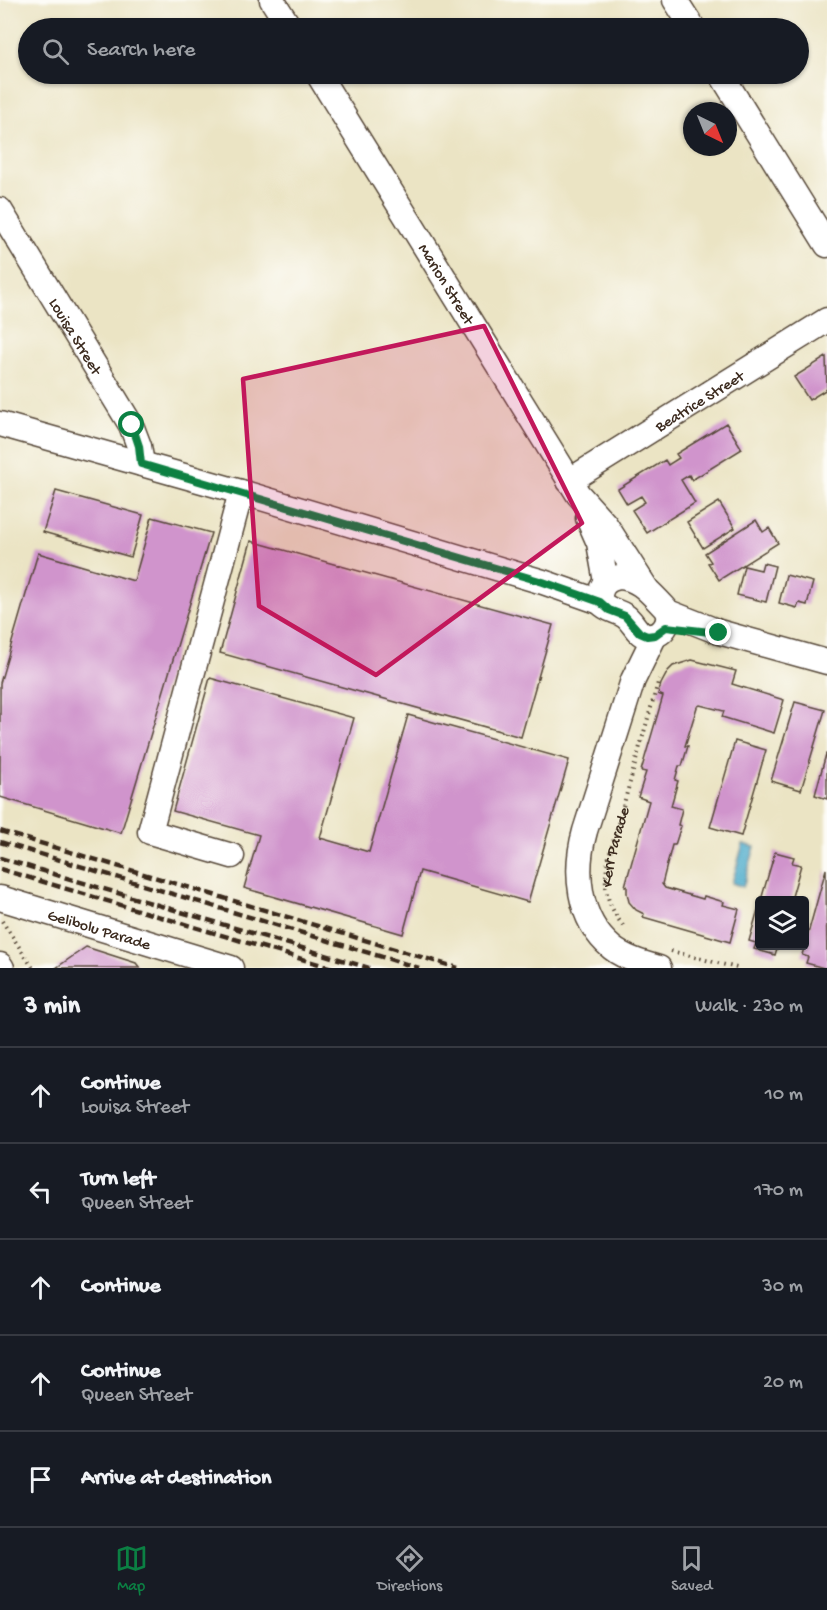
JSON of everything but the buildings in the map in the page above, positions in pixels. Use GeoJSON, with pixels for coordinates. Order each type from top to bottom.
{"type":"FeatureCollection","features":[{"type":"Feature","properties":{"kind":"street"},"geometry":{"type":"LineString","coordinates":[[272,0],[284,18]]}},
{"type":"Feature","properties":{"kind":"street"},"geometry":{"type":"LineString","coordinates":[[675,0],[687,18]]}},
{"type":"Feature","properties":{"kind":"street","name":"Marion Street"},"geometry":{"type":"LineString","coordinates":[[324,84],[574,487],[605,524],[646,588],[656,625]]}},
{"type":"Feature","properties":{"kind":"street"},"geometry":{"type":"LineString","coordinates":[[727,84],[827,245]]}},
{"type":"Feature","properties":{"kind":"street","name":"Louisa Street"},"geometry":{"type":"LineString","coordinates":[[0,210],[132,425],[139,446],[141,464]]}},
{"type":"Feature","properties":{"kind":"street","name":"Beatrice Street"},"geometry":{"type":"LineString","coordinates":[[574,487],[827,320]]}},
{"type":"Feature","properties":{"kind":"street"},"geometry":{"type":"LineString","coordinates":[[0,424],[241,492],[543,582],[603,590]]}},
{"type":"Feature","properties":{"kind":"street","name":"Marion Street"},"geometry":{"type":"LineString","coordinates":[[574,487],[598,543],[603,590]]}},
{"type":"Feature","properties":{"kind":"street"},"geometry":{"type":"LineString","coordinates":[[232,856],[150,831],[241,492]]}},
{"type":"Feature","properties":{"kind":"street"},"geometry":{"type":"LineString","coordinates":[[603,590],[613,578],[627,577],[646,588]]}},
{"type":"Feature","properties":{"kind":"street"},"geometry":{"type":"LineString","coordinates":[[603,590],[609,610],[625,616],[656,625],[719,633],[827,662]]}},
{"type":"Feature","properties":{"kind":"street","name":"Kerr Parade"},"geometry":{"type":"LineString","coordinates":[[656,625],[633,680],[585,831],[579,852],[579,878],[584,904],[597,931],[612,948],[644,964],[662,959]]}},
{"type":"Feature","properties":{"kind":"street","name":"Gelibolu Parade"},"geometry":{"type":"LineString","coordinates":[[1,909],[231,968]]}},
{"type":"Feature","properties":{"kind":"path","name":"Kerr Parade"},"geometry":{"type":"LineString","coordinates":[[625,929],[607,900],[605,881],[608,860],[662,670]]}},
{"type":"Feature","properties":{"kind":"path"},"geometry":{"type":"LineString","coordinates":[[1,909],[33,968]]}},
{"type":"Feature","properties":{"kind":"path"},"geometry":{"type":"LineString","coordinates":[[662,959],[737,968]]}},
{"type":"Feature","properties":{"kind":"highlighted area"},"geometry":{"type":"Polygon","coordinates":[[[484,326],[582,523],[376,675],[259,606],[243,379],[484,326]]]}},
{"type":"Feature","properties":{"kind":"water"},"geometry":{"type":"Polygon","coordinates":[[[743,844],[755,847],[743,887],[732,883],[743,844]]]}},
{"type":"Feature","properties":{"kind":"railway"},"geometry":{"type":"LineString","coordinates":[[0,831],[458,968]]}},
{"type":"Feature","properties":{"kind":"railway"},"geometry":{"type":"LineString","coordinates":[[0,842],[419,968]]}},
{"type":"Feature","properties":{"kind":"railway"},"geometry":{"type":"LineString","coordinates":[[0,858],[369,968]]}},
{"type":"Feature","properties":{"kind":"railway"},"geometry":{"type":"LineString","coordinates":[[0,869],[332,968]]}},
{"type":"Feature","properties":{"kind":"route"},"geometry":{"type":"LineString","coordinates":[[132,425],[139,446],[141,464],[543,582],[600,602],[609,610],[625,616],[640,633],[647,636],[655,635],[666,627],[719,633]]}}]}
